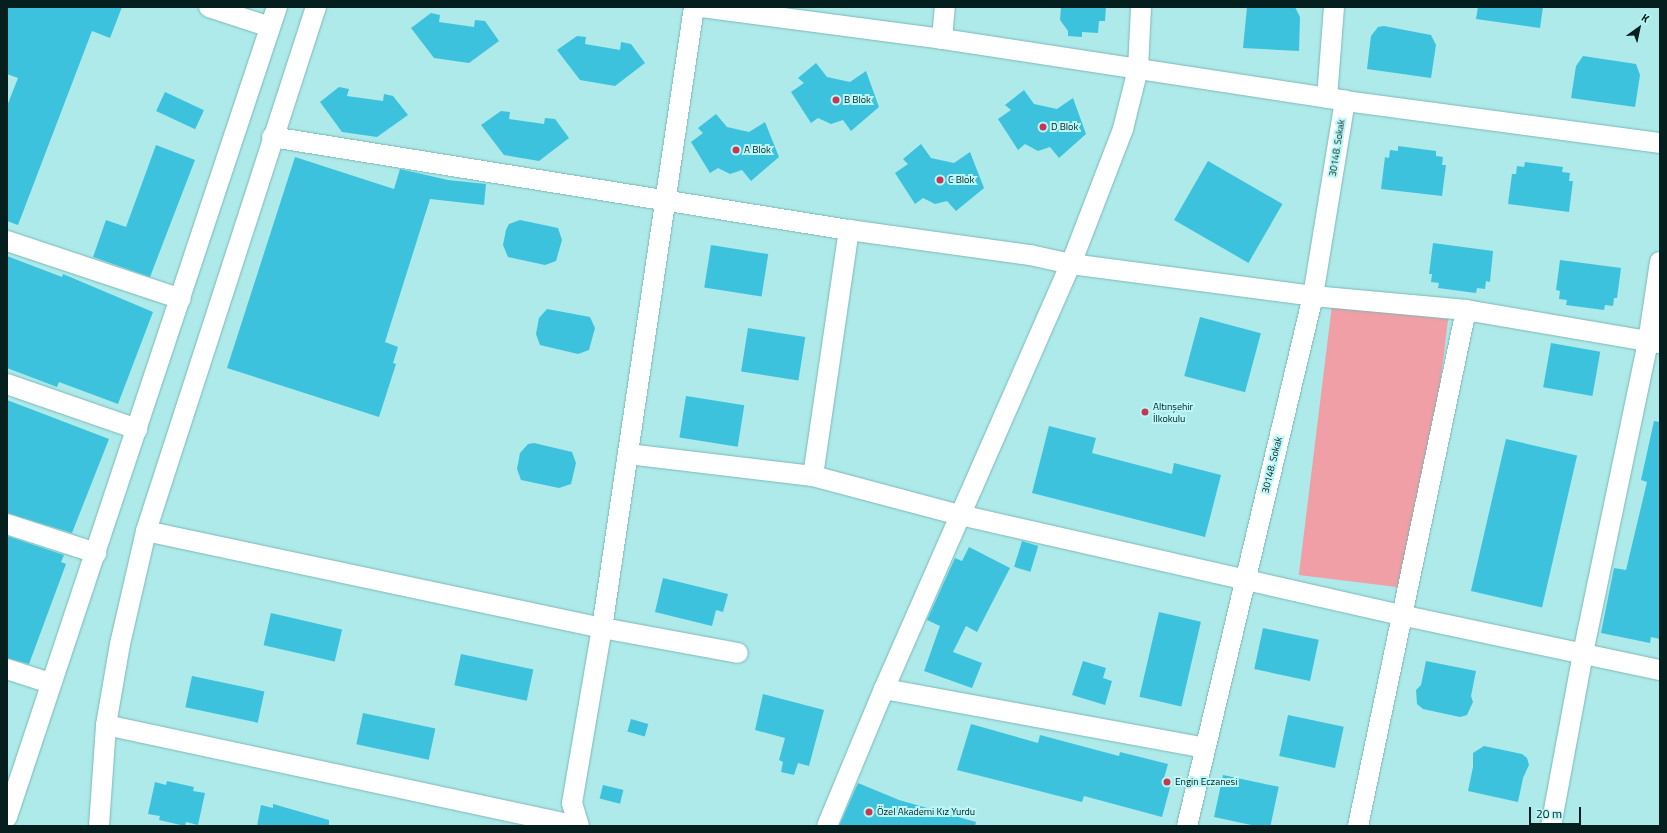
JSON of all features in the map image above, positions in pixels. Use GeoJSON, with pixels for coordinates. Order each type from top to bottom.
{"type":"FeatureCollection","features":[{"type":"Feature","properties":{"kind":"street"},"geometry":{"type":"LineString","coordinates":[[209,7],[270,26]]}},
{"type":"Feature","properties":{"kind":"street"},"geometry":{"type":"LineString","coordinates":[[8,813],[50,683],[96,553],[181,299],[277,7]]}},
{"type":"Feature","properties":{"kind":"street"},"geometry":{"type":"LineString","coordinates":[[99,826],[106,725],[120,644],[146,531],[272,137],[316,7]]}},
{"type":"Feature","properties":{"kind":"street"},"geometry":{"type":"LineString","coordinates":[[106,725],[578,826],[572,803],[602,628],[664,199],[694,7]]}},
{"type":"Feature","properties":{"kind":"street"},"geometry":{"type":"LineString","coordinates":[[700,7],[942,39],[1336,99],[1660,143]]}},
{"type":"Feature","properties":{"kind":"street"},"geometry":{"type":"LineString","coordinates":[[942,39],[945,7]]}},
{"type":"Feature","properties":{"kind":"street"},"geometry":{"type":"LineString","coordinates":[[827,826],[884,689],[1070,264],[1123,129],[1138,69],[1141,7]]}},
{"type":"Feature","properties":{"kind":"street","name":"30148. Sokak"},"geometry":{"type":"LineString","coordinates":[[1187,826],[1244,580],[1313,296],[1336,99],[1334,7]]}},
{"type":"Feature","properties":{"kind":"street"},"geometry":{"type":"LineString","coordinates":[[272,137],[849,230],[1030,255],[1070,264],[1313,296],[1466,310],[1654,342]]}},
{"type":"Feature","properties":{"kind":"street"},"geometry":{"type":"LineString","coordinates":[[813,476],[849,230]]}},
{"type":"Feature","properties":{"kind":"street"},"geometry":{"type":"LineString","coordinates":[[7,241],[181,299]]}},
{"type":"Feature","properties":{"kind":"street"},"geometry":{"type":"LineString","coordinates":[[1551,826],[1583,653],[1654,342],[1660,262]]}},
{"type":"Feature","properties":{"kind":"street"},"geometry":{"type":"LineString","coordinates":[[1358,826],[1466,310]]}},
{"type":"Feature","properties":{"kind":"street"},"geometry":{"type":"LineString","coordinates":[[7,384],[137,429]]}},
{"type":"Feature","properties":{"kind":"street"},"geometry":{"type":"LineString","coordinates":[[628,454],[813,476],[960,515],[1401,615],[1660,670]]}},
{"type":"Feature","properties":{"kind":"street"},"geometry":{"type":"LineString","coordinates":[[7,524],[96,553]]}},
{"type":"Feature","properties":{"kind":"street"},"geometry":{"type":"LineString","coordinates":[[146,531],[602,628],[738,653]]}},
{"type":"Feature","properties":{"kind":"street"},"geometry":{"type":"LineString","coordinates":[[7,669],[50,683]]}},
{"type":"Feature","properties":{"kind":"street"},"geometry":{"type":"LineString","coordinates":[[884,689],[1205,748]]}},
{"type":"Feature","properties":{"kind":"shaded area"},"geometry":{"type":"Polygon","coordinates":[[[1332,305],[1448,319],[1415,589],[1299,575],[1332,305]]]}},
{"type":"Feature","properties":{"kind":"building"},"geometry":{"type":"Polygon","coordinates":[[[7,7],[122,7],[110,38],[92,31],[18,225],[7,221],[7,106],[18,78],[7,74],[7,7]]]}},
{"type":"Feature","properties":{"kind":"building"},"geometry":{"type":"Polygon","coordinates":[[[1061,7],[1106,7],[1105,21],[1099,21],[1098,33],[1082,32],[1082,37],[1068,36],[1068,31],[1060,20],[1061,7]]]}},
{"type":"Feature","properties":{"kind":"building"},"geometry":{"type":"Polygon","coordinates":[[[1247,7],[1295,7],[1300,17],[1299,51],[1243,48],[1247,7]]]}},
{"type":"Feature","properties":{"kind":"building"},"geometry":{"type":"Polygon","coordinates":[[[1478,7],[1543,7],[1540,28],[1476,19],[1478,7]]]}},
{"type":"Feature","properties":{"kind":"building"},"geometry":{"type":"Polygon","coordinates":[[[431,13],[440,15],[439,22],[474,27],[475,20],[485,21],[499,41],[469,63],[434,58],[411,28],[431,13]]]}},
{"type":"Feature","properties":{"kind":"building"},"geometry":{"type":"Polygon","coordinates":[[[1384,26],[1431,35],[1436,45],[1431,78],[1367,69],[1371,36],[1378,27],[1384,26]]]}},
{"type":"Feature","properties":{"kind":"building"},"geometry":{"type":"Polygon","coordinates":[[[577,36],[586,37],[585,44],[620,50],[621,42],[631,44],[645,63],[615,86],[580,80],[557,50],[577,36]]]}},
{"type":"Feature","properties":{"kind":"building"},"geometry":{"type":"Polygon","coordinates":[[[1583,56],[1636,64],[1640,75],[1635,107],[1571,98],[1576,66],[1583,56]]]}},
{"type":"Feature","properties":{"kind":"building","name":"B Blok"},"geometry":{"type":"Polygon","coordinates":[[[816,63],[827,77],[850,82],[866,71],[879,107],[851,131],[843,120],[831,124],[818,118],[811,123],[791,92],[804,83],[798,78],[816,63]]]}},
{"type":"Feature","properties":{"kind":"building"},"geometry":{"type":"Polygon","coordinates":[[[339,87],[349,89],[347,96],[383,101],[384,94],[393,96],[408,115],[377,137],[342,132],[320,102],[339,87]]]}},
{"type":"Feature","properties":{"kind":"building","name":"D Blok"},"geometry":{"type":"Polygon","coordinates":[[[1024,90],[1034,104],[1057,109],[1073,98],[1086,134],[1059,158],[1050,147],[1038,151],[1025,144],[1018,150],[998,119],[1011,110],[1005,105],[1024,90]]]}},
{"type":"Feature","properties":{"kind":"building"},"geometry":{"type":"Polygon","coordinates":[[[165,92],[204,110],[195,129],[156,111],[165,92]]]}},
{"type":"Feature","properties":{"kind":"building"},"geometry":{"type":"Polygon","coordinates":[[[501,111],[510,112],[509,119],[544,124],[545,118],[555,119],[569,138],[539,161],[504,155],[481,125],[501,111]]]}},
{"type":"Feature","properties":{"kind":"building","name":"A Blok"},"geometry":{"type":"Polygon","coordinates":[[[716,114],[727,127],[749,132],[765,122],[779,157],[751,181],[742,170],[730,174],[718,168],[710,173],[691,142],[703,133],[698,128],[716,114]]]}},
{"type":"Feature","properties":{"kind":"building","name":"C Blok"},"geometry":{"type":"Polygon","coordinates":[[[921,144],[931,158],[954,163],[970,152],[984,188],[956,211],[947,201],[935,204],[923,198],[915,204],[895,173],[908,164],[903,159],[921,144]]]}},
{"type":"Feature","properties":{"kind":"building"},"geometry":{"type":"Polygon","coordinates":[[[156,145],[195,160],[150,277],[93,257],[106,220],[126,227],[156,145]]]}},
{"type":"Feature","properties":{"kind":"building"},"geometry":{"type":"Polygon","coordinates":[[[1398,146],[1436,151],[1436,156],[1443,157],[1442,165],[1446,165],[1442,196],[1381,189],[1385,157],[1389,158],[1390,150],[1398,151],[1398,146]]]}},
{"type":"Feature","properties":{"kind":"building"},"geometry":{"type":"Polygon","coordinates":[[[295,157],[394,189],[400,169],[448,180],[486,184],[484,205],[430,199],[385,342],[398,347],[393,363],[396,364],[379,417],[227,368],[295,157]]]}},
{"type":"Feature","properties":{"kind":"building"},"geometry":{"type":"Polygon","coordinates":[[[1208,161],[1282,204],[1248,263],[1174,220],[1208,161]]]}},
{"type":"Feature","properties":{"kind":"building"},"geometry":{"type":"Polygon","coordinates":[[[1525,162],[1563,167],[1562,172],[1570,173],[1569,181],[1573,181],[1569,212],[1508,204],[1512,174],[1516,174],[1517,166],[1524,167],[1525,162]]]}},
{"type":"Feature","properties":{"kind":"building"},"geometry":{"type":"Polygon","coordinates":[[[520,220],[558,228],[562,240],[556,261],[545,265],[508,257],[503,245],[506,230],[509,224],[520,220]]]}},
{"type":"Feature","properties":{"kind":"building"},"geometry":{"type":"Polygon","coordinates":[[[1433,243],[1493,251],[1490,282],[1486,281],[1485,289],[1477,288],[1476,293],[1438,288],[1439,283],[1431,282],[1432,274],[1429,274],[1433,243]]]}},
{"type":"Feature","properties":{"kind":"building"},"geometry":{"type":"Polygon","coordinates":[[[711,245],[768,254],[762,297],[704,287],[711,245]]]}},
{"type":"Feature","properties":{"kind":"building"},"geometry":{"type":"Polygon","coordinates":[[[7,256],[62,277],[63,274],[153,312],[118,404],[59,382],[57,387],[7,368],[7,256]]]}},
{"type":"Feature","properties":{"kind":"building"},"geometry":{"type":"Polygon","coordinates":[[[1560,260],[1621,268],[1617,298],[1614,298],[1613,306],[1605,305],[1604,310],[1566,305],[1567,300],[1559,299],[1560,291],[1556,290],[1560,260]]]}},
{"type":"Feature","properties":{"kind":"building"},"geometry":{"type":"Polygon","coordinates":[[[547,309],[590,317],[595,328],[589,350],[578,354],[540,345],[536,334],[539,318],[547,309]]]}},
{"type":"Feature","properties":{"kind":"building"},"geometry":{"type":"Polygon","coordinates":[[[1200,317],[1261,333],[1245,392],[1184,376],[1200,317]]]}},
{"type":"Feature","properties":{"kind":"building"},"geometry":{"type":"Polygon","coordinates":[[[748,328],[805,337],[798,381],[741,371],[748,328]]]}},
{"type":"Feature","properties":{"kind":"building"},"geometry":{"type":"Polygon","coordinates":[[[1551,343],[1600,352],[1592,396],[1543,387],[1551,343]]]}},
{"type":"Feature","properties":{"kind":"building"},"geometry":{"type":"Polygon","coordinates":[[[686,396],[744,405],[738,447],[679,437],[686,396]]]}},
{"type":"Feature","properties":{"kind":"building"},"geometry":{"type":"Polygon","coordinates":[[[7,400],[109,439],[72,533],[7,513],[7,400]]]}},
{"type":"Feature","properties":{"kind":"building"},"geometry":{"type":"Polygon","coordinates":[[[1654,421],[1660,422],[1660,639],[1651,637],[1650,643],[1601,633],[1614,568],[1626,570],[1647,482],[1641,480],[1654,421]]]}},
{"type":"Feature","properties":{"kind":"building"},"geometry":{"type":"Polygon","coordinates":[[[1049,426],[1096,438],[1092,453],[1172,474],[1174,463],[1221,475],[1205,537],[1032,493],[1049,426]]]}},
{"type":"Feature","properties":{"kind":"building"},"geometry":{"type":"Polygon","coordinates":[[[1506,439],[1577,455],[1542,607],[1471,591],[1506,439]]]}},
{"type":"Feature","properties":{"kind":"building"},"geometry":{"type":"Polygon","coordinates":[[[534,443],[572,452],[576,463],[571,484],[559,488],[521,480],[517,469],[520,453],[528,444],[534,443]]]}},
{"type":"Feature","properties":{"kind":"building"},"geometry":{"type":"Polygon","coordinates":[[[7,536],[64,555],[61,562],[66,564],[29,664],[7,658],[7,536]]]}},
{"type":"Feature","properties":{"kind":"building"},"geometry":{"type":"Polygon","coordinates":[[[1022,541],[1038,546],[1030,572],[1014,567],[1022,541]]]}},
{"type":"Feature","properties":{"kind":"building"},"geometry":{"type":"Polygon","coordinates":[[[969,547],[1010,568],[977,632],[966,626],[953,652],[982,663],[972,688],[924,671],[940,626],[927,620],[955,558],[962,561],[969,547]]]}},
{"type":"Feature","properties":{"kind":"building"},"geometry":{"type":"Polygon","coordinates":[[[663,578],[728,594],[723,612],[716,610],[712,626],[655,612],[663,578]]]}},
{"type":"Feature","properties":{"kind":"building"},"geometry":{"type":"Polygon","coordinates":[[[1159,612],[1201,622],[1181,706],[1139,697],[1159,612]]]}},
{"type":"Feature","properties":{"kind":"building"},"geometry":{"type":"Polygon","coordinates":[[[271,613],[342,629],[335,662],[264,645],[271,613]]]}},
{"type":"Feature","properties":{"kind":"building"},"geometry":{"type":"Polygon","coordinates":[[[1263,628],[1319,640],[1310,681],[1254,669],[1263,628]]]}},
{"type":"Feature","properties":{"kind":"building"},"geometry":{"type":"Polygon","coordinates":[[[461,654],[533,669],[527,701],[454,685],[461,654]]]}},
{"type":"Feature","properties":{"kind":"building"},"geometry":{"type":"Polygon","coordinates":[[[1083,661],[1106,668],[1103,678],[1112,681],[1105,705],[1072,695],[1083,661]]]}},
{"type":"Feature","properties":{"kind":"building"},"geometry":{"type":"Polygon","coordinates":[[[1426,661],[1476,671],[1471,696],[1473,702],[1467,715],[1460,717],[1423,709],[1417,704],[1416,690],[1421,685],[1426,661]]]}},
{"type":"Feature","properties":{"kind":"building"},"geometry":{"type":"Polygon","coordinates":[[[192,676],[264,691],[258,723],[185,707],[192,676]]]}},
{"type":"Feature","properties":{"kind":"building"},"geometry":{"type":"Polygon","coordinates":[[[763,694],[824,710],[809,766],[798,763],[794,775],[781,772],[783,762],[779,760],[785,738],[755,730],[763,694]]]}},
{"type":"Feature","properties":{"kind":"building"},"geometry":{"type":"Polygon","coordinates":[[[363,713],[435,728],[429,760],[356,744],[363,713]]]}},
{"type":"Feature","properties":{"kind":"building"},"geometry":{"type":"Polygon","coordinates":[[[1288,715],[1344,727],[1335,768],[1279,756],[1288,715]]]}},
{"type":"Feature","properties":{"kind":"building"},"geometry":{"type":"Polygon","coordinates":[[[631,719],[648,724],[645,736],[627,731],[631,719]]]}},
{"type":"Feature","properties":{"kind":"building"},"geometry":{"type":"Polygon","coordinates":[[[971,724],[1038,743],[1040,735],[1119,756],[1120,752],[1168,764],[1164,778],[1172,780],[1162,817],[1084,796],[1082,802],[957,770],[971,724]]]}},
{"type":"Feature","properties":{"kind":"building"},"geometry":{"type":"Polygon","coordinates":[[[1484,746],[1522,754],[1527,758],[1529,765],[1523,778],[1518,802],[1468,791],[1473,767],[1473,753],[1484,746]]]}},
{"type":"Feature","properties":{"kind":"building"},"geometry":{"type":"Polygon","coordinates":[[[1223,775],[1279,787],[1270,826],[1256,826],[1214,817],[1223,775]]]}},
{"type":"Feature","properties":{"kind":"building"},"geometry":{"type":"Polygon","coordinates":[[[167,781],[194,787],[193,791],[205,793],[198,825],[186,822],[185,826],[159,820],[160,816],[148,814],[155,782],[166,785],[167,781]]]}},
{"type":"Feature","properties":{"kind":"building"},"geometry":{"type":"Polygon","coordinates":[[[858,783],[899,800],[976,822],[975,826],[839,826],[858,783]]]}},
{"type":"Feature","properties":{"kind":"building"},"geometry":{"type":"Polygon","coordinates":[[[603,785],[623,790],[620,804],[600,799],[603,785]]]}},
{"type":"Feature","properties":{"kind":"building"},"geometry":{"type":"Polygon","coordinates":[[[273,804],[329,820],[329,826],[257,826],[261,805],[273,808],[273,804]]]}},
{"type":"Feature","properties":{"kind":"place","name":"B Blok"},"geometry":{"type":"Point","coordinates":[836,100]}},
{"type":"Feature","properties":{"kind":"place","name":"D Blok"},"geometry":{"type":"Point","coordinates":[1043,127]}},
{"type":"Feature","properties":{"kind":"place","name":"A Blok"},"geometry":{"type":"Point","coordinates":[736,150]}},
{"type":"Feature","properties":{"kind":"place","name":"C Blok"},"geometry":{"type":"Point","coordinates":[940,180]}},
{"type":"Feature","properties":{"kind":"place","name":"Altınşehir İlkokulu"},"geometry":{"type":"Point","coordinates":[1145,412]}},
{"type":"Feature","properties":{"kind":"place","name":"Engin Eczanesi"},"geometry":{"type":"Point","coordinates":[1167,782]}},
{"type":"Feature","properties":{"kind":"place","name":"Özel Akademi Kız Yurdu"},"geometry":{"type":"Point","coordinates":[869,812]}}]}
